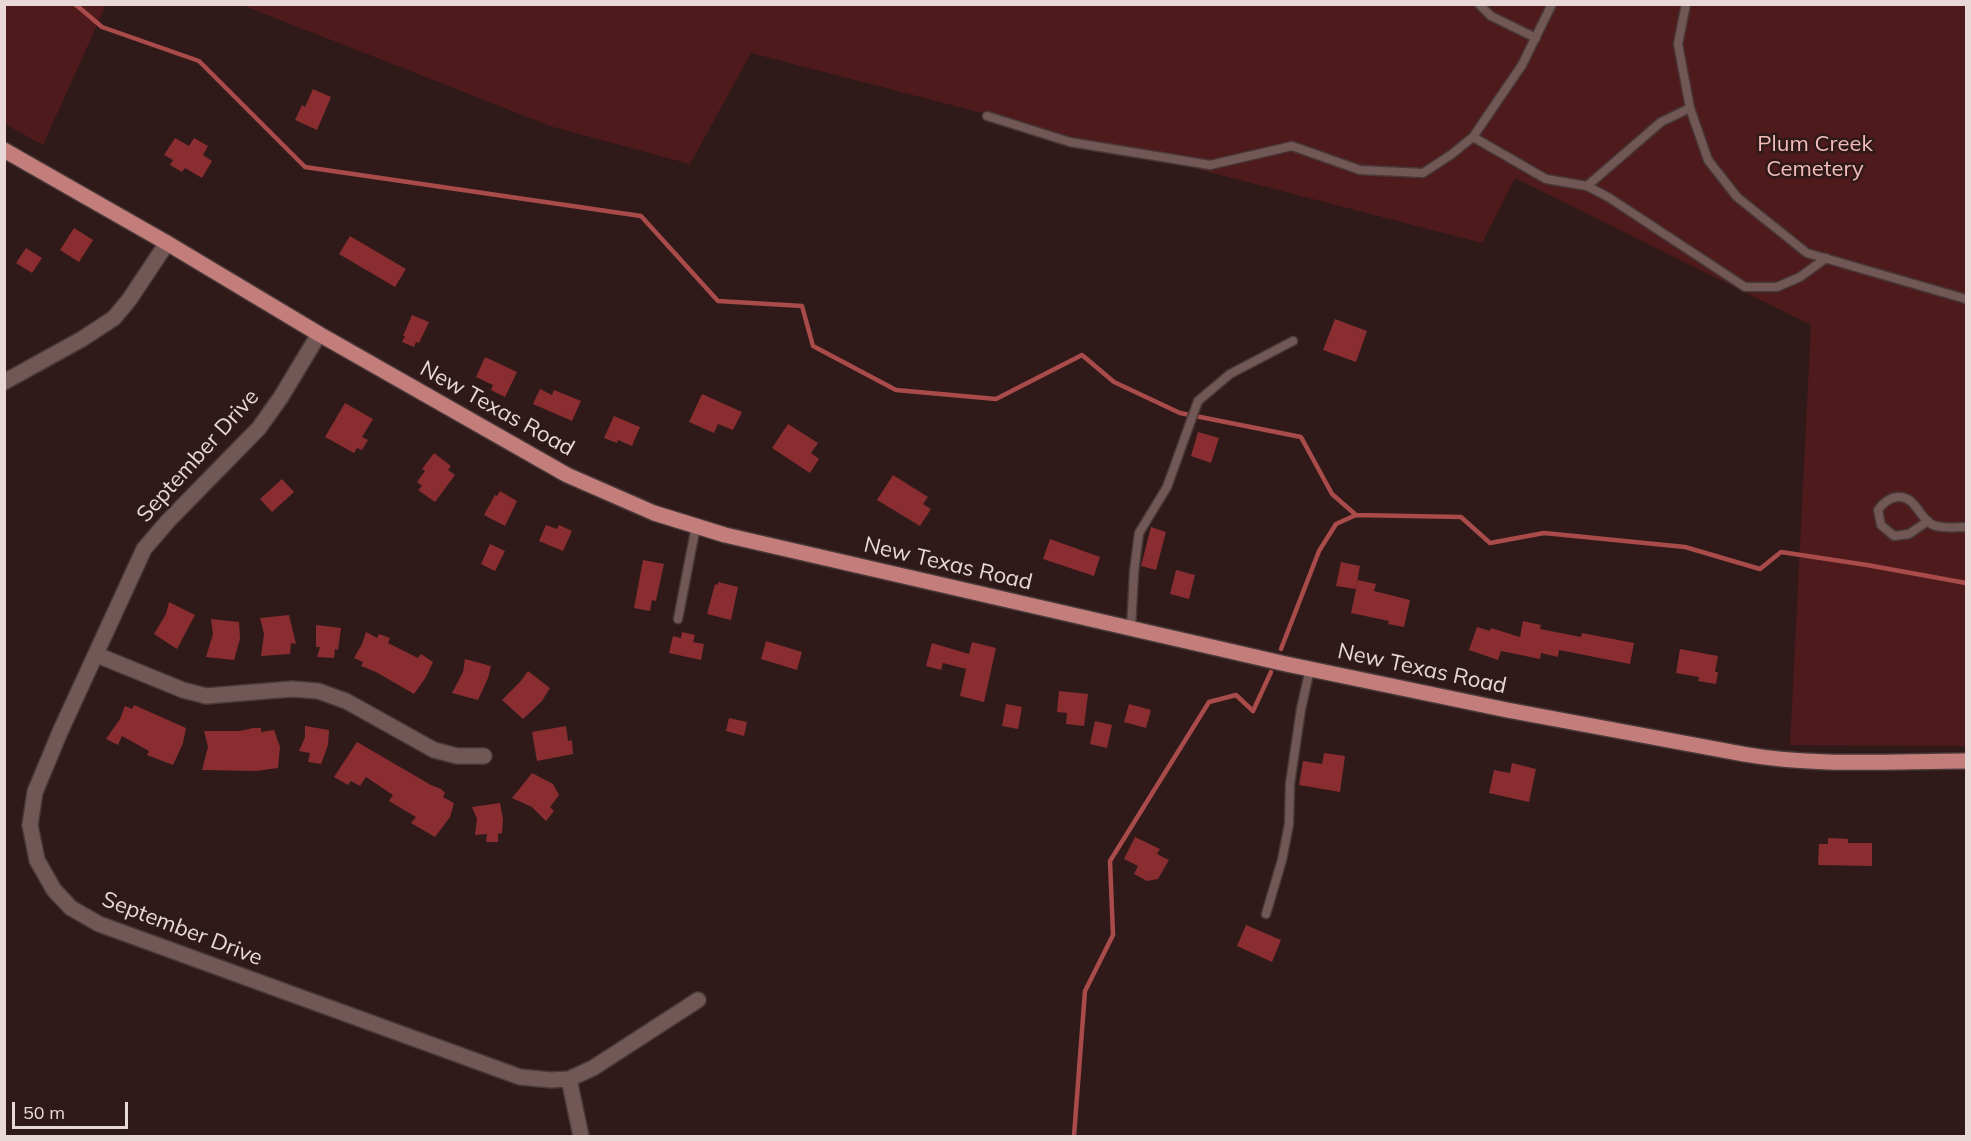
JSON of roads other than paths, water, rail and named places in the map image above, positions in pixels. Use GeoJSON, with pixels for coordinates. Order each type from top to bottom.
{"type":"FeatureCollection","features":[{"type":"Feature","properties":{"kind":"main road","name":"New Texas Road"},"geometry":{"type":"LineString","coordinates":[[4,150],[167,243],[319,334],[567,475],[654,513],[725,535],[1131,629],[1507,710],[1772,759],[1854,762],[1966,761]]}},
{"type":"Feature","properties":{"kind":"street"},"geometry":{"type":"LineString","coordinates":[[4,382],[82,339],[114,318],[129,300],[167,243]]}},
{"type":"Feature","properties":{"kind":"street","name":"September Drive"},"geometry":{"type":"LineString","coordinates":[[319,334],[281,397],[259,428],[168,521],[144,549],[35,792],[30,825],[37,860],[54,890],[71,908],[99,924],[520,1077],[569,1079],[593,1068],[698,1000]]}},
{"type":"Feature","properties":{"kind":"street"},"geometry":{"type":"LineString","coordinates":[[97,655],[183,690],[206,696],[291,689],[318,691],[346,701],[434,750],[457,756],[484,756]]}},
{"type":"Feature","properties":{"kind":"street"},"geometry":{"type":"LineString","coordinates":[[569,1079],[581,1137]]}},
{"type":"Feature","properties":{"kind":"lane"},"geometry":{"type":"LineString","coordinates":[[1479,4],[1491,16],[1536,38]]}},
{"type":"Feature","properties":{"kind":"lane"},"geometry":{"type":"LineString","coordinates":[[987,116],[1070,142],[1210,165],[1292,146],[1360,170],[1423,173],[1473,137],[1522,66],[1552,4]]}},
{"type":"Feature","properties":{"kind":"lane"},"geometry":{"type":"LineString","coordinates":[[1686,4],[1678,44],[1690,108],[1708,160],[1737,197],[1807,253],[1966,298]]}},
{"type":"Feature","properties":{"kind":"lane"},"geometry":{"type":"LineString","coordinates":[[1587,186],[1661,122],[1690,108]]}},
{"type":"Feature","properties":{"kind":"lane"},"geometry":{"type":"LineString","coordinates":[[1473,137],[1546,179],[1587,186],[1608,197],[1745,287],[1777,287],[1800,277],[1826,258]]}},
{"type":"Feature","properties":{"kind":"lane"},"geometry":{"type":"LineString","coordinates":[[1131,629],[1139,533],[1167,487],[1198,402],[1230,374],[1293,340]]}},
{"type":"Feature","properties":{"kind":"lane"},"geometry":{"type":"LineString","coordinates":[[1928,521],[1909,534],[1894,536],[1881,525],[1878,510],[1883,503],[1900,496],[1909,500],[1928,521],[1930,524],[1942,528],[1966,526]]}},
{"type":"Feature","properties":{"kind":"lane"},"geometry":{"type":"LineString","coordinates":[[678,619],[696,526]]}},
{"type":"Feature","properties":{"kind":"lane"},"geometry":{"type":"LineString","coordinates":[[1266,914],[1282,860],[1289,824],[1290,784],[1301,709],[1310,669]]}},
{"type":"Feature","properties":{"kind":"waterway"},"geometry":{"type":"LineString","coordinates":[[75,4],[102,27],[199,61],[305,167],[641,216],[718,301],[802,306],[813,346],[896,390],[996,399],[1082,355],[1114,382],[1180,413],[1301,437],[1332,494],[1356,515]]}},
{"type":"Feature","properties":{"kind":"waterway"},"geometry":{"type":"LineString","coordinates":[[1281,649],[1319,551],[1336,524],[1356,515],[1461,517],[1490,543],[1544,533],[1685,547],[1760,569],[1781,552],[1966,583]]}},
{"type":"Feature","properties":{"kind":"waterway"},"geometry":{"type":"LineString","coordinates":[[1074,1136],[1085,991],[1113,935],[1110,861],[1209,702],[1236,695],[1253,711],[1271,672]]}},
{"type":"Feature","properties":{"kind":"park label","name":"Plum Creek Cemetery"},"geometry":{"type":"Point","coordinates":[1815,156]}}]}
